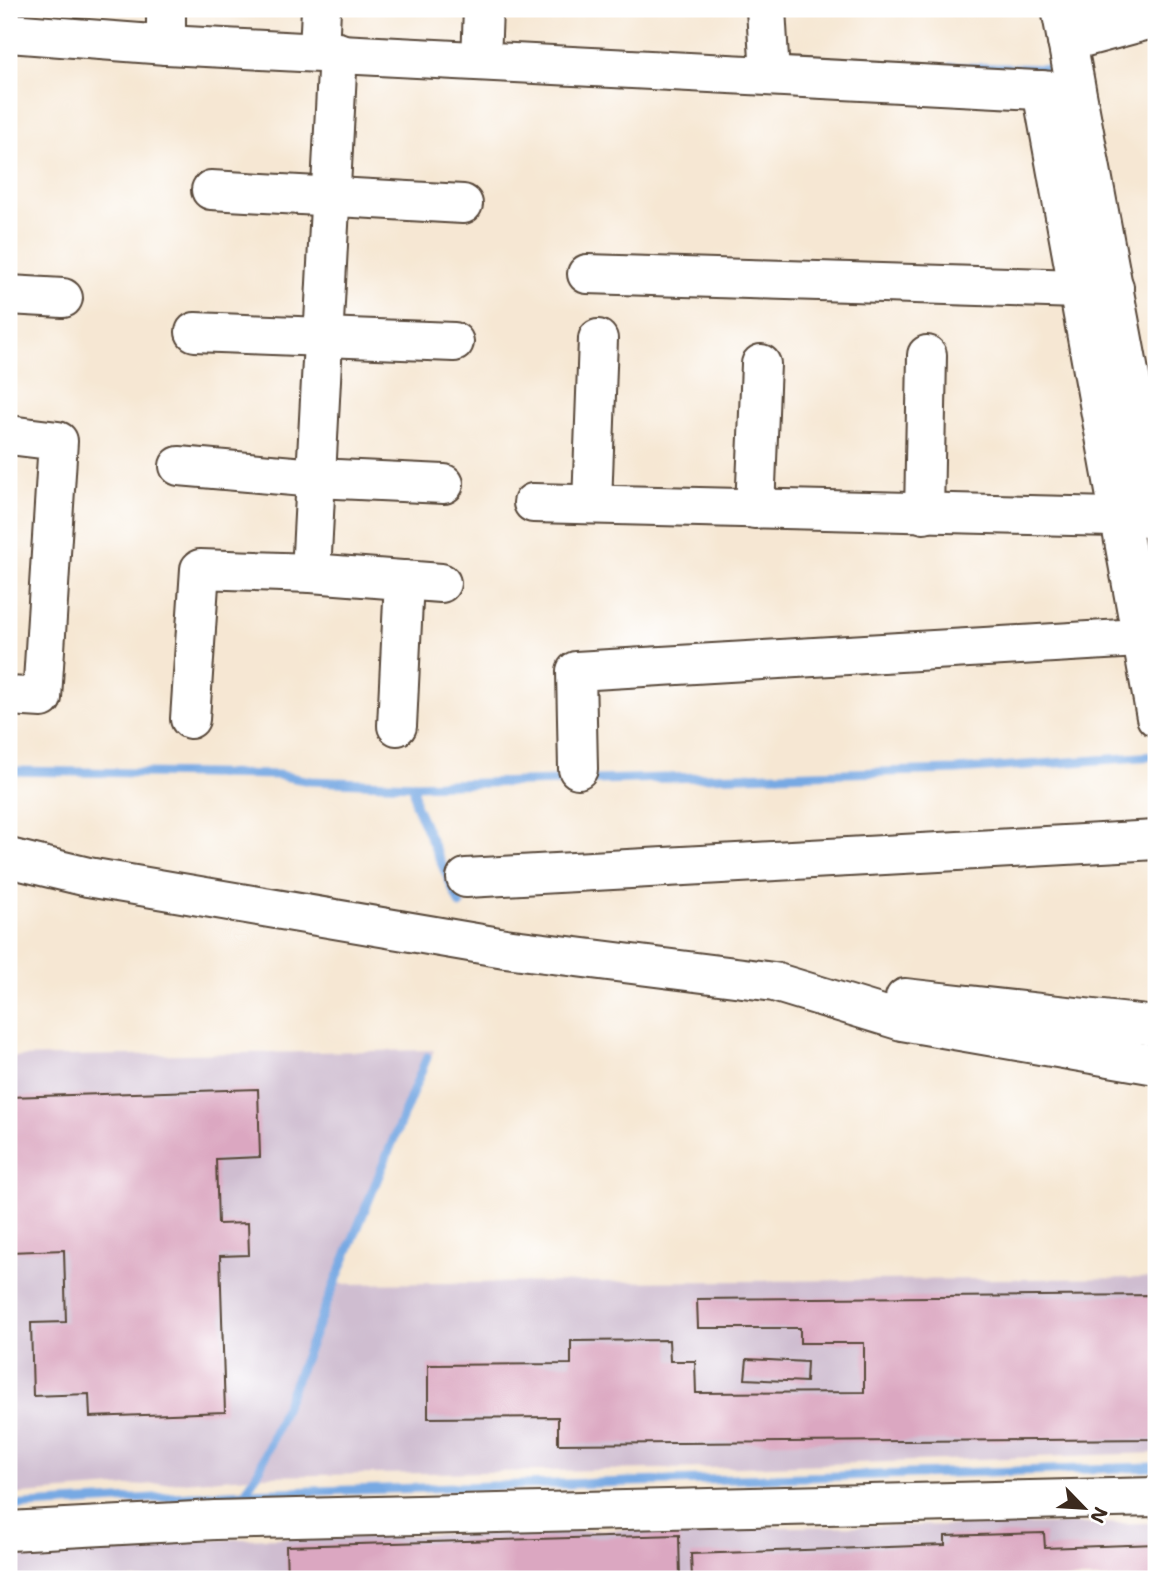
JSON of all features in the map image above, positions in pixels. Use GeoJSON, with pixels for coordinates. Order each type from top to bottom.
{"type":"FeatureCollection","features":[{"type":"Feature","properties":{"kind":"street"},"geometry":{"type":"LineString","coordinates":[[766,9],[770,76]]}},
{"type":"Feature","properties":{"kind":"street"},"geometry":{"type":"LineString","coordinates":[[1156,19],[1064,25],[1058,91],[1142,518],[1156,717]]}},
{"type":"Feature","properties":{"kind":"street"},"geometry":{"type":"LineString","coordinates":[[9,33],[166,27],[323,36],[482,39],[770,76],[1058,91]]}},
{"type":"Feature","properties":{"kind":"street"},"geometry":{"type":"LineString","coordinates":[[311,573],[330,197],[323,36]]}},
{"type":"Feature","properties":{"kind":"street"},"geometry":{"type":"LineString","coordinates":[[211,190],[463,204]]}},
{"type":"Feature","properties":{"kind":"street"},"geometry":{"type":"LineString","coordinates":[[587,274],[1096,288]]}},
{"type":"Feature","properties":{"kind":"street"},"geometry":{"type":"LineString","coordinates":[[9,295],[62,299]]}},
{"type":"Feature","properties":{"kind":"street"},"geometry":{"type":"LineString","coordinates":[[195,332],[454,342]]}},
{"type":"Feature","properties":{"kind":"street"},"geometry":{"type":"LineString","coordinates":[[592,504],[598,340]]}},
{"type":"Feature","properties":{"kind":"street"},"geometry":{"type":"LineString","coordinates":[[924,514],[927,355]]}},
{"type":"Feature","properties":{"kind":"street"},"geometry":{"type":"LineString","coordinates":[[755,509],[761,364]]}},
{"type":"Feature","properties":{"kind":"street"},"geometry":{"type":"LineString","coordinates":[[9,435],[58,442],[42,698],[9,696]]}},
{"type":"Feature","properties":{"kind":"street"},"geometry":{"type":"LineString","coordinates":[[179,466],[316,478],[444,484]]}},
{"type":"Feature","properties":{"kind":"street"},"geometry":{"type":"LineString","coordinates":[[533,503],[1142,518]]}},
{"type":"Feature","properties":{"kind":"street"},"geometry":{"type":"LineString","coordinates":[[190,719],[200,569],[311,573],[423,582],[397,726]]}},
{"type":"Feature","properties":{"kind":"street"},"geometry":{"type":"LineString","coordinates":[[578,769],[576,671],[1149,637]]}},
{"type":"Feature","properties":{"kind":"street"},"geometry":{"type":"LineString","coordinates":[[466,878],[1156,840]]}},
{"type":"Feature","properties":{"kind":"street"},"geometry":{"type":"LineString","coordinates":[[9,858],[88,877],[505,948],[774,982],[818,993],[902,1021],[1156,1065]]}},
{"type":"Feature","properties":{"kind":"street"},"geometry":{"type":"LineString","coordinates":[[897,997],[1156,1026]]}},
{"type":"Feature","properties":{"kind":"street"},"geometry":{"type":"LineString","coordinates":[[9,1531],[215,1520],[1156,1497]]}},
{"type":"Feature","properties":{"kind":"shaded area"},"geometry":{"type":"Polygon","coordinates":[[[434,1050],[333,1284],[1156,1278],[1156,1453],[709,1468],[261,1476],[9,1495],[9,1057],[434,1050]]]}},
{"type":"Feature","properties":{"kind":"shaded area"},"geometry":{"type":"Polygon","coordinates":[[[1156,1523],[1156,1579],[9,1579],[9,1553],[198,1540],[703,1528],[1156,1523]]]}},
{"type":"Feature","properties":{"kind":"building"},"geometry":{"type":"Polygon","coordinates":[[[258,1089],[260,1157],[216,1159],[218,1224],[248,1223],[249,1255],[220,1256],[225,1412],[90,1417],[89,1394],[33,1396],[31,1323],[66,1322],[64,1250],[9,1252],[9,1097],[258,1089]]]}},
{"type":"Feature","properties":{"kind":"building"},"geometry":{"type":"Polygon","coordinates":[[[1156,1295],[1156,1439],[558,1444],[558,1417],[428,1418],[428,1365],[571,1364],[571,1341],[669,1340],[670,1361],[695,1361],[696,1393],[864,1392],[864,1343],[800,1343],[800,1328],[698,1328],[697,1299],[1156,1295]]]}},
{"type":"Feature","properties":{"kind":"building"},"geometry":{"type":"Polygon","coordinates":[[[747,1359],[807,1362],[806,1382],[745,1379],[747,1359]]]}},
{"type":"Feature","properties":{"kind":"building"},"geometry":{"type":"Polygon","coordinates":[[[1044,1533],[1045,1548],[1156,1544],[1156,1579],[692,1579],[691,1554],[945,1545],[945,1536],[1044,1533]]]}},
{"type":"Feature","properties":{"kind":"building"},"geometry":{"type":"Polygon","coordinates":[[[679,1535],[680,1579],[287,1579],[286,1546],[679,1535]]]}},
{"type":"Feature","properties":{"kind":"waterway"},"geometry":{"type":"LineString","coordinates":[[952,67],[1055,69]]}},
{"type":"Feature","properties":{"kind":"waterway"},"geometry":{"type":"LineString","coordinates":[[9,771],[278,775],[310,781],[414,785],[956,770],[1156,756]]}},
{"type":"Feature","properties":{"kind":"waterway"},"geometry":{"type":"LineString","coordinates":[[414,785],[415,804],[460,905]]}},
{"type":"Feature","properties":{"kind":"waterway"},"geometry":{"type":"LineString","coordinates":[[245,1493],[259,1470],[427,1057]]}},
{"type":"Feature","properties":{"kind":"waterway"},"geometry":{"type":"LineString","coordinates":[[9,1506],[245,1493],[1156,1467]]}}]}
